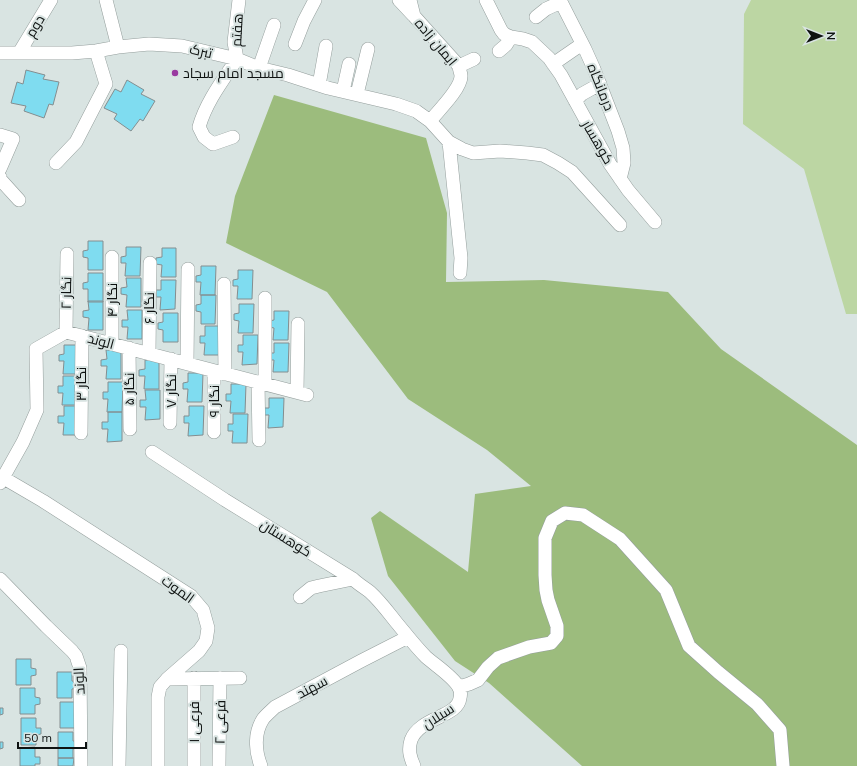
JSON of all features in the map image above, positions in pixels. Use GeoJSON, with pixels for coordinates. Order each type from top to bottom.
{"type":"FeatureCollection","features":[{"type":"Feature","properties":{"kind":"street","name":"دوم"},"geometry":{"type":"LineString","coordinates":[[19,53],[51,0]]}},
{"type":"Feature","properties":{"kind":"street"},"geometry":{"type":"LineString","coordinates":[[106,0],[118,47]]}},
{"type":"Feature","properties":{"kind":"street","name":"هفتم"},"geometry":{"type":"LineString","coordinates":[[237,59],[234,42],[239,0]]}},
{"type":"Feature","properties":{"kind":"street"},"geometry":{"type":"LineString","coordinates":[[295,44],[304,21],[315,0]]}},
{"type":"Feature","properties":{"kind":"street"},"geometry":{"type":"LineString","coordinates":[[399,0],[414,16]]}},
{"type":"Feature","properties":{"kind":"street","name":"ایمان زاده"},"geometry":{"type":"LineString","coordinates":[[410,0],[414,16],[458,66],[461,76],[458,86],[430,121]]}},
{"type":"Feature","properties":{"kind":"street"},"geometry":{"type":"LineString","coordinates":[[486,0],[506,45],[499,50]]}},
{"type":"Feature","properties":{"kind":"street"},"geometry":{"type":"LineString","coordinates":[[536,17],[560,1]]}},
{"type":"Feature","properties":{"kind":"street","name":"درمانگاه"},"geometry":{"type":"LineString","coordinates":[[560,1],[600,84],[618,132],[623,148],[624,163],[620,179]]}},
{"type":"Feature","properties":{"kind":"street"},"geometry":{"type":"LineString","coordinates":[[259,68],[274,24]]}},
{"type":"Feature","properties":{"kind":"street","name":"کوهسار"},"geometry":{"type":"LineString","coordinates":[[502,35],[532,42],[551,61],[561,75],[610,164],[628,190],[654,222]]}},
{"type":"Feature","properties":{"kind":"street","name":"تبرک"},"geometry":{"type":"LineString","coordinates":[[0,53],[72,53],[149,44],[182,46],[237,59],[259,68],[416,110],[430,121],[450,142],[462,149],[473,152],[500,151],[543,155],[572,172],[620,224]]}},
{"type":"Feature","properties":{"kind":"street"},"geometry":{"type":"LineString","coordinates":[[551,61],[582,44]]}},
{"type":"Feature","properties":{"kind":"street"},"geometry":{"type":"LineString","coordinates":[[319,85],[326,46]]}},
{"type":"Feature","properties":{"kind":"street"},"geometry":{"type":"LineString","coordinates":[[357,94],[368,49]]}},
{"type":"Feature","properties":{"kind":"street"},"geometry":{"type":"LineString","coordinates":[[56,162],[76,142],[106,84],[96,50]]}},
{"type":"Feature","properties":{"kind":"street"},"geometry":{"type":"LineString","coordinates":[[233,137],[213,144],[204,137],[199,127],[202,118],[220,84],[237,59]]}},
{"type":"Feature","properties":{"kind":"street"},"geometry":{"type":"LineString","coordinates":[[458,66],[474,59]]}},
{"type":"Feature","properties":{"kind":"street"},"geometry":{"type":"LineString","coordinates":[[343,91],[349,64]]}},
{"type":"Feature","properties":{"kind":"street"},"geometry":{"type":"LineString","coordinates":[[574,101],[582,94],[600,84]]}},
{"type":"Feature","properties":{"kind":"street"},"geometry":{"type":"LineString","coordinates":[[0,135],[13,139],[0,169]]}},
{"type":"Feature","properties":{"kind":"street"},"geometry":{"type":"LineString","coordinates":[[450,142],[461,258],[460,273]]}},
{"type":"Feature","properties":{"kind":"street"},"geometry":{"type":"LineString","coordinates":[[0,179],[20,200]]}},
{"type":"Feature","properties":{"kind":"street","name":"نگار ۲"},"geometry":{"type":"LineString","coordinates":[[66,332],[67,254]]}},
{"type":"Feature","properties":{"kind":"street","name":"نگار ۴"},"geometry":{"type":"LineString","coordinates":[[112,257],[112,344]]}},
{"type":"Feature","properties":{"kind":"street","name":"نگار ۶"},"geometry":{"type":"LineString","coordinates":[[149,354],[150,263]]}},
{"type":"Feature","properties":{"kind":"street"},"geometry":{"type":"LineString","coordinates":[[187,364],[188,269]]}},
{"type":"Feature","properties":{"kind":"street","name":"نگار ۹"},"geometry":{"type":"LineString","coordinates":[[214,432],[224,284]]}},
{"type":"Feature","properties":{"kind":"street"},"geometry":{"type":"LineString","coordinates":[[259,440],[265,298]]}},
{"type":"Feature","properties":{"kind":"street","name":"الوند"},"geometry":{"type":"LineString","coordinates":[[66,332],[302,394],[298,324]]}},
{"type":"Feature","properties":{"kind":"street"},"geometry":{"type":"LineString","coordinates":[[1,480],[23,442],[37,410],[36,349],[66,332]]}},
{"type":"Feature","properties":{"kind":"street","name":"نگار ۳"},"geometry":{"type":"LineString","coordinates":[[81,433],[82,336]]}},
{"type":"Feature","properties":{"kind":"street","name":"نگار ۵"},"geometry":{"type":"LineString","coordinates":[[129,348],[130,429]]}},
{"type":"Feature","properties":{"kind":"street","name":"نگار ۷"},"geometry":{"type":"LineString","coordinates":[[170,423],[171,359]]}},
{"type":"Feature","properties":{"kind":"street","name":"کوهستان"},"geometry":{"type":"LineString","coordinates":[[152,452],[370,592],[386,609],[408,637]]}},
{"type":"Feature","properties":{"kind":"street","name":"الموت"},"geometry":{"type":"LineString","coordinates":[[1,480],[43,501],[192,596],[203,610],[208,628],[206,641],[199,651],[160,687],[158,697],[158,766]]}},
{"type":"Feature","properties":{"kind":"street"},"geometry":{"type":"LineString","coordinates":[[459,687],[478,680],[488,667],[498,658],[530,647],[551,643],[557,636],[557,626],[546,590],[545,538],[552,521],[565,513],[583,515],[620,539],[666,590],[689,646],[757,704],[780,730],[782,766]]}},
{"type":"Feature","properties":{"kind":"street","name":"الوند"},"geometry":{"type":"LineString","coordinates":[[0,580],[76,656],[80,668],[81,766]]}},
{"type":"Feature","properties":{"kind":"street"},"geometry":{"type":"LineString","coordinates":[[300,597],[311,588],[353,580]]}},
{"type":"Feature","properties":{"kind":"street","name":"سبلان"},"geometry":{"type":"LineString","coordinates":[[408,637],[426,657],[455,682],[461,693],[458,705],[453,710],[422,726],[413,734],[409,746],[410,758],[414,766]]}},
{"type":"Feature","properties":{"kind":"street","name":"سهند"},"geometry":{"type":"LineString","coordinates":[[261,766],[256,750],[257,734],[264,719],[275,707],[408,637]]}},
{"type":"Feature","properties":{"kind":"street"},"geometry":{"type":"LineString","coordinates":[[119,766],[121,651]]}},
{"type":"Feature","properties":{"kind":"street","name":"فرعی ۱"},"geometry":{"type":"LineString","coordinates":[[194,678],[194,766]]}},
{"type":"Feature","properties":{"kind":"street","name":"فرعی ۲"},"geometry":{"type":"LineString","coordinates":[[219,766],[220,678]]}},
{"type":"Feature","properties":{"kind":"street"},"geometry":{"type":"LineString","coordinates":[[167,679],[240,678]]}},
{"type":"Feature","properties":{"kind":"green space"},"geometry":{"type":"Polygon","coordinates":[[[751,0],[857,0],[857,314],[846,314],[804,169],[743,124],[744,14],[751,0]]]}},
{"type":"Feature","properties":{"kind":"green space"},"geometry":{"type":"Polygon","coordinates":[[[274,95],[426,138],[447,213],[446,282],[544,280],[668,292],[721,349],[857,445],[857,766],[582,766],[489,683],[455,661],[388,576],[371,518],[380,511],[468,572],[475,494],[531,486],[487,450],[408,399],[327,292],[226,243],[235,196],[274,95]]]}},
{"type":"Feature","properties":{"kind":"building"},"geometry":{"type":"Polygon","coordinates":[[[26,70],[45,75],[43,79],[59,82],[53,105],[49,104],[44,118],[24,111],[26,106],[11,103],[17,82],[23,84],[26,70]]]}},
{"type":"Feature","properties":{"kind":"building"},"geometry":{"type":"Polygon","coordinates":[[[127,80],[144,90],[141,94],[155,101],[143,121],[140,119],[131,131],[114,119],[117,114],[104,108],[115,89],[121,92],[127,80]]]}},
{"type":"Feature","properties":{"kind":"building"},"geometry":{"type":"Polygon","coordinates":[[[88,241],[103,241],[103,270],[88,270],[88,258],[83,257],[83,251],[88,250],[88,241]]]}},
{"type":"Feature","properties":{"kind":"building"},"geometry":{"type":"Polygon","coordinates":[[[126,247],[141,247],[140,276],[125,276],[126,263],[121,263],[121,257],[126,256],[126,247]]]}},
{"type":"Feature","properties":{"kind":"building"},"geometry":{"type":"Polygon","coordinates":[[[162,248],[176,248],[176,277],[161,277],[162,265],[156,264],[156,258],[162,257],[162,248]]]}},
{"type":"Feature","properties":{"kind":"building"},"geometry":{"type":"Polygon","coordinates":[[[201,266],[216,266],[215,295],[200,295],[201,282],[196,282],[196,276],[201,275],[201,266]]]}},
{"type":"Feature","properties":{"kind":"building"},"geometry":{"type":"Polygon","coordinates":[[[238,270],[253,270],[252,299],[237,299],[238,286],[233,286],[233,280],[238,279],[238,270]]]}},
{"type":"Feature","properties":{"kind":"building"},"geometry":{"type":"Polygon","coordinates":[[[88,273],[103,273],[103,302],[88,302],[88,289],[83,289],[83,283],[88,282],[88,273]]]}},
{"type":"Feature","properties":{"kind":"building"},"geometry":{"type":"Polygon","coordinates":[[[126,278],[141,278],[141,307],[126,307],[127,295],[121,294],[121,288],[127,287],[126,278]]]}},
{"type":"Feature","properties":{"kind":"building"},"geometry":{"type":"Polygon","coordinates":[[[161,280],[176,280],[175,309],[160,310],[161,297],[156,297],[156,290],[161,290],[161,280]]]}},
{"type":"Feature","properties":{"kind":"building"},"geometry":{"type":"Polygon","coordinates":[[[201,295],[216,295],[215,324],[201,324],[201,312],[196,311],[196,305],[201,304],[201,295]]]}},
{"type":"Feature","properties":{"kind":"building"},"geometry":{"type":"Polygon","coordinates":[[[88,301],[103,301],[103,330],[88,330],[89,318],[83,317],[83,311],[89,310],[88,301]]]}},
{"type":"Feature","properties":{"kind":"building"},"geometry":{"type":"Polygon","coordinates":[[[239,304],[254,304],[253,333],[238,333],[239,321],[234,320],[234,314],[239,313],[239,304]]]}},
{"type":"Feature","properties":{"kind":"building"},"geometry":{"type":"Polygon","coordinates":[[[127,310],[142,310],[142,339],[127,339],[128,327],[122,327],[122,320],[128,320],[127,310]]]}},
{"type":"Feature","properties":{"kind":"building"},"geometry":{"type":"Polygon","coordinates":[[[274,311],[289,311],[288,340],[273,340],[274,328],[269,327],[269,321],[274,320],[274,311]]]}},
{"type":"Feature","properties":{"kind":"building"},"geometry":{"type":"Polygon","coordinates":[[[163,313],[178,313],[178,342],[163,342],[163,330],[158,329],[158,323],[163,322],[163,313]]]}},
{"type":"Feature","properties":{"kind":"building"},"geometry":{"type":"Polygon","coordinates":[[[205,326],[220,326],[219,355],[204,355],[205,343],[200,343],[200,336],[205,336],[205,326]]]}},
{"type":"Feature","properties":{"kind":"building"},"geometry":{"type":"Polygon","coordinates":[[[243,335],[258,335],[257,364],[242,365],[243,352],[238,352],[238,345],[243,345],[243,335]]]}},
{"type":"Feature","properties":{"kind":"building"},"geometry":{"type":"Polygon","coordinates":[[[274,343],[289,343],[288,372],[273,372],[274,360],[268,360],[268,353],[274,353],[274,343]]]}},
{"type":"Feature","properties":{"kind":"building"},"geometry":{"type":"Polygon","coordinates":[[[64,345],[79,345],[78,374],[63,374],[64,361],[59,361],[59,355],[64,354],[64,345]]]}},
{"type":"Feature","properties":{"kind":"building"},"geometry":{"type":"Polygon","coordinates":[[[106,350],[121,350],[121,379],[106,379],[107,366],[101,366],[101,360],[107,359],[106,350]]]}},
{"type":"Feature","properties":{"kind":"building"},"geometry":{"type":"Polygon","coordinates":[[[145,360],[159,360],[159,389],[144,389],[145,376],[139,376],[139,370],[145,369],[145,360]]]}},
{"type":"Feature","properties":{"kind":"building"},"geometry":{"type":"Polygon","coordinates":[[[188,373],[203,373],[202,402],[187,402],[188,389],[183,389],[183,383],[188,382],[188,373]]]}},
{"type":"Feature","properties":{"kind":"building"},"geometry":{"type":"Polygon","coordinates":[[[63,376],[78,376],[77,405],[62,405],[63,393],[58,393],[58,386],[63,386],[63,376]]]}},
{"type":"Feature","properties":{"kind":"building"},"geometry":{"type":"Polygon","coordinates":[[[108,382],[123,382],[122,412],[107,412],[108,399],[103,399],[103,392],[108,392],[108,382]]]}},
{"type":"Feature","properties":{"kind":"building"},"geometry":{"type":"Polygon","coordinates":[[[231,384],[246,384],[245,413],[230,413],[231,401],[226,401],[226,394],[231,394],[231,384]]]}},
{"type":"Feature","properties":{"kind":"building"},"geometry":{"type":"Polygon","coordinates":[[[145,390],[160,390],[160,419],[145,420],[146,407],[140,407],[140,400],[146,400],[145,390]]]}},
{"type":"Feature","properties":{"kind":"building"},"geometry":{"type":"Polygon","coordinates":[[[269,398],[284,398],[283,427],[268,428],[269,415],[263,415],[263,408],[269,408],[269,398]]]}},
{"type":"Feature","properties":{"kind":"building"},"geometry":{"type":"Polygon","coordinates":[[[64,406],[78,406],[78,435],[63,435],[64,423],[58,423],[58,416],[64,416],[64,406]]]}},
{"type":"Feature","properties":{"kind":"building"},"geometry":{"type":"Polygon","coordinates":[[[189,406],[204,406],[203,435],[188,436],[189,423],[184,423],[184,416],[189,416],[189,406]]]}},
{"type":"Feature","properties":{"kind":"building"},"geometry":{"type":"Polygon","coordinates":[[[108,412],[122,412],[122,441],[107,442],[108,429],[102,429],[102,422],[108,422],[108,412]]]}},
{"type":"Feature","properties":{"kind":"building"},"geometry":{"type":"Polygon","coordinates":[[[233,414],[248,414],[247,443],[232,443],[233,431],[228,431],[228,424],[233,424],[233,414]]]}},
{"type":"Feature","properties":{"kind":"building"},"geometry":{"type":"Polygon","coordinates":[[[16,659],[31,659],[31,668],[36,669],[36,675],[31,676],[31,685],[16,685],[16,659]]]}},
{"type":"Feature","properties":{"kind":"building"},"geometry":{"type":"Polygon","coordinates":[[[57,672],[72,672],[72,681],[77,682],[77,688],[72,689],[72,698],[57,698],[57,672]]]}},
{"type":"Feature","properties":{"kind":"building"},"geometry":{"type":"Polygon","coordinates":[[[20,688],[35,688],[35,697],[40,698],[40,704],[35,705],[35,714],[20,714],[20,688]]]}},
{"type":"Feature","properties":{"kind":"building"},"geometry":{"type":"Polygon","coordinates":[[[60,702],[75,702],[75,728],[60,728],[60,702]]]}},
{"type":"Feature","properties":{"kind":"building"},"geometry":{"type":"Polygon","coordinates":[[[0,708],[3,708],[3,714],[0,715],[0,708]]]}},
{"type":"Feature","properties":{"kind":"building"},"geometry":{"type":"Polygon","coordinates":[[[21,718],[36,718],[36,728],[41,728],[41,734],[36,735],[36,745],[21,745],[21,718]]]}},
{"type":"Feature","properties":{"kind":"building"},"geometry":{"type":"Polygon","coordinates":[[[58,732],[73,732],[73,741],[78,741],[78,748],[73,749],[73,758],[58,758],[58,732]]]}},
{"type":"Feature","properties":{"kind":"building"},"geometry":{"type":"Polygon","coordinates":[[[0,742],[3,742],[3,748],[0,749],[0,742]]]}},
{"type":"Feature","properties":{"kind":"building"},"geometry":{"type":"Polygon","coordinates":[[[35,747],[35,757],[40,757],[40,764],[35,764],[35,766],[20,766],[20,748],[35,747]]]}},
{"type":"Feature","properties":{"kind":"building"},"geometry":{"type":"Polygon","coordinates":[[[58,758],[74,758],[73,766],[58,766],[58,758]]]}},
{"type":"Feature","properties":{"kind":"place","name":"مسجد امام سجاد"},"geometry":{"type":"Point","coordinates":[175,73]}}]}
